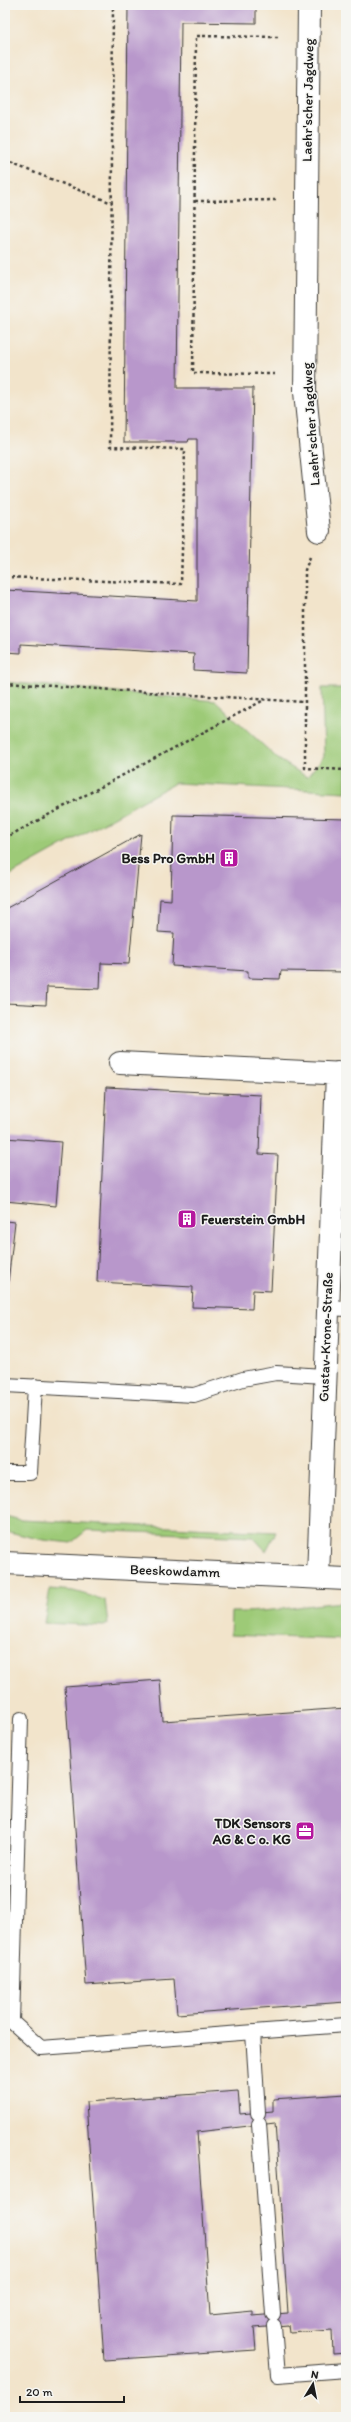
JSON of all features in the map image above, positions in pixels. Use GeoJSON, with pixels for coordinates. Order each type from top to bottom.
{"type":"FeatureCollection","features":[{"type":"Feature","properties":{"kind":"street","name":"Laehr'scher Jagdweg"},"geometry":{"type":"LineString","coordinates":[[309,5],[305,392],[319,531]]}},
{"type":"Feature","properties":{"kind":"street","name":"Gustav-Krone-Straße"},"geometry":{"type":"LineString","coordinates":[[120,1063],[342,1074],[336,1309],[324,1376],[318,1577]]}},
{"type":"Feature","properties":{"kind":"street","name":"Beeskowdamm"},"geometry":{"type":"LineString","coordinates":[[5,1563],[346,1579]]}},
{"type":"Feature","properties":{"kind":"lane"},"geometry":{"type":"LineString","coordinates":[[5,1385],[194,1395],[243,1379],[276,1372],[324,1376]]}},
{"type":"Feature","properties":{"kind":"lane"},"geometry":{"type":"LineString","coordinates":[[5,1473],[30,1473],[35,1386]]}},
{"type":"Feature","properties":{"kind":"lane"},"geometry":{"type":"LineString","coordinates":[[22,1719],[12,2022],[41,2048],[346,2025]]}},
{"type":"Feature","properties":{"kind":"lane"},"geometry":{"type":"LineString","coordinates":[[253,2033],[278,2375],[346,2370]]}},
{"type":"Feature","properties":{"kind":"path"},"geometry":{"type":"LineString","coordinates":[[5,577],[181,584],[185,449],[110,447],[113,5]]}},
{"type":"Feature","properties":{"kind":"path"},"geometry":{"type":"LineString","coordinates":[[280,374],[193,372],[196,36],[282,37]]}},
{"type":"Feature","properties":{"kind":"path"},"geometry":{"type":"LineString","coordinates":[[5,161],[112,203]]}},
{"type":"Feature","properties":{"kind":"path"},"geometry":{"type":"LineString","coordinates":[[195,200],[281,200]]}},
{"type":"Feature","properties":{"kind":"path"},"geometry":{"type":"LineString","coordinates":[[319,531],[305,570],[304,768],[346,770]]}},
{"type":"Feature","properties":{"kind":"path"},"geometry":{"type":"LineString","coordinates":[[5,683],[304,702]]}},
{"type":"Feature","properties":{"kind":"path"},"geometry":{"type":"LineString","coordinates":[[5,838],[264,700]]}},
{"type":"Feature","properties":{"kind":"green space"},"geometry":{"type":"Polygon","coordinates":[[[5,682],[216,701],[278,759],[307,777],[324,756],[322,688],[346,688],[346,792],[175,783],[5,878],[5,682]]]}},
{"type":"Feature","properties":{"kind":"green space"},"geometry":{"type":"Polygon","coordinates":[[[5,1516],[21,1520],[276,1532],[266,1551],[253,1537],[87,1530],[71,1543],[43,1540],[5,1531],[5,1516]]]}},
{"type":"Feature","properties":{"kind":"green space"},"geometry":{"type":"Polygon","coordinates":[[[50,1589],[73,1591],[105,1600],[108,1624],[104,1626],[44,1623],[50,1589]]]}},
{"type":"Feature","properties":{"kind":"green space"},"geometry":{"type":"Polygon","coordinates":[[[346,1602],[346,1640],[230,1635],[231,1612],[274,1610],[346,1602]]]}},
{"type":"Feature","properties":{"kind":"building"},"geometry":{"type":"Polygon","coordinates":[[[128,5],[256,5],[256,23],[181,22],[177,388],[253,388],[247,673],[193,670],[194,654],[21,644],[21,653],[5,652],[5,590],[197,601],[197,439],[189,439],[188,442],[124,442],[128,5]]]}},
{"type":"Feature","properties":{"kind":"building","name":"Bess Pro GmbH"},"geometry":{"type":"Polygon","coordinates":[[[173,815],[346,819],[346,972],[281,971],[280,979],[248,978],[248,971],[172,966],[174,933],[158,932],[160,899],[171,900],[173,815]]]}},
{"type":"Feature","properties":{"kind":"building"},"geometry":{"type":"Polygon","coordinates":[[[141,834],[129,964],[101,963],[100,989],[47,987],[46,1005],[5,1003],[5,909],[141,834]]]}},
{"type":"Feature","properties":{"kind":"building","name":"Feuerstein GmbH"},"geometry":{"type":"Polygon","coordinates":[[[106,1087],[261,1095],[259,1154],[278,1155],[271,1291],[253,1290],[252,1309],[192,1307],[193,1287],[97,1282],[106,1087]]]}},
{"type":"Feature","properties":{"kind":"building"},"geometry":{"type":"Polygon","coordinates":[[[5,1138],[61,1142],[56,1206],[5,1201],[5,1138]]]}},
{"type":"Feature","properties":{"kind":"building"},"geometry":{"type":"Polygon","coordinates":[[[5,1221],[15,1222],[6,1300],[5,1300],[5,1221]]]}},
{"type":"Feature","properties":{"kind":"building"},"geometry":{"type":"Polygon","coordinates":[[[160,1680],[163,1721],[346,1708],[346,2002],[177,2014],[174,1979],[86,1985],[65,1687],[160,1680]]]}},
{"type":"Feature","properties":{"kind":"building"},"geometry":{"type":"Polygon","coordinates":[[[238,2091],[240,2114],[273,2111],[273,2099],[346,2094],[346,2353],[333,2354],[332,2330],[290,2333],[289,2325],[254,2328],[256,2350],[104,2360],[86,2102],[238,2091]],[[275,2123],[197,2132],[210,2315],[253,2311],[253,2316],[288,2313],[275,2123]]]}},
{"type":"Feature","properties":{"kind":"place","name":"Bess Pro GmbH"},"geometry":{"type":"Point","coordinates":[229,858]}},
{"type":"Feature","properties":{"kind":"place","name":"Feuerstein GmbH"},"geometry":{"type":"Point","coordinates":[187,1219]}},
{"type":"Feature","properties":{"kind":"place","name":"TDK Sensors AG & C o. KG"},"geometry":{"type":"Point","coordinates":[305,1831]}}]}
